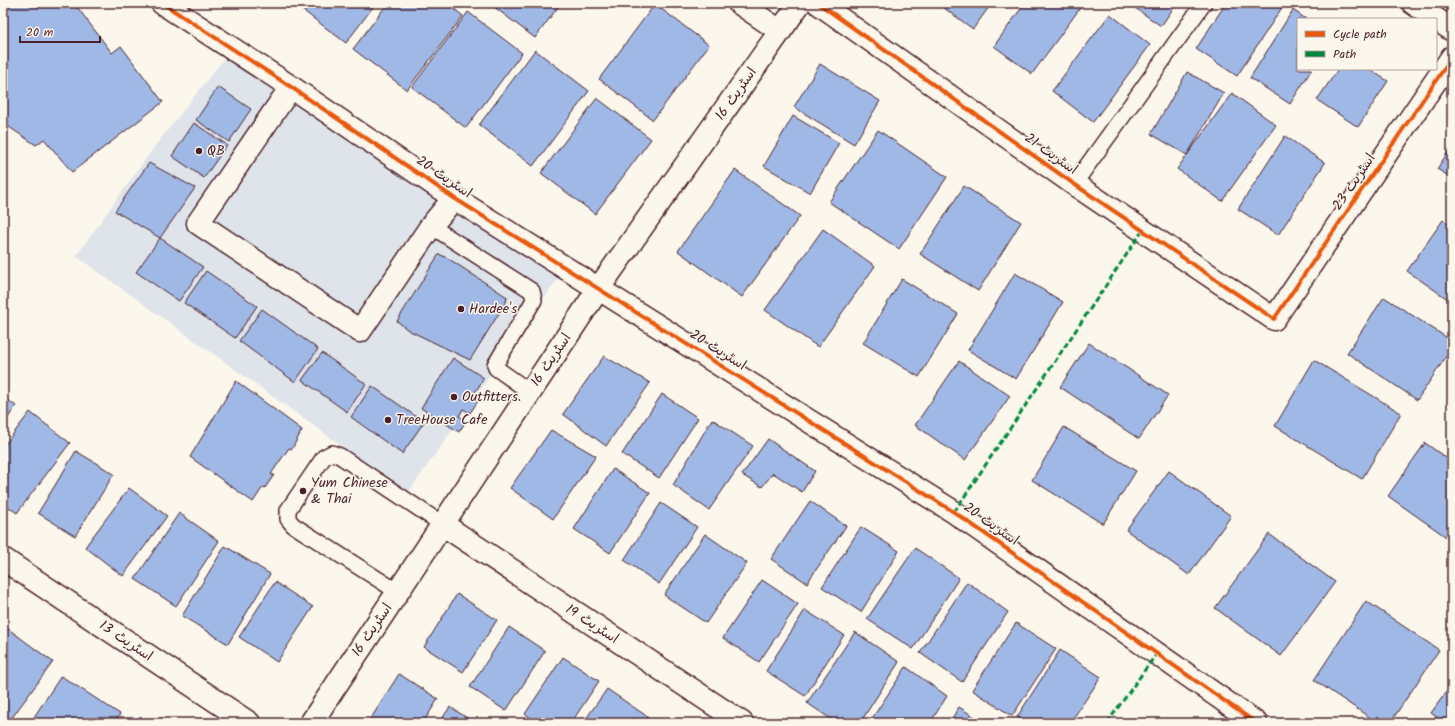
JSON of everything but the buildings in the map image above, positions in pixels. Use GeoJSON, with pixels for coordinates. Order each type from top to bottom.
{"type":"FeatureCollection","features":[{"type":"Feature","properties":{"kind":"street","name":"اسٹریٹ 20"},"geometry":{"type":"LineString","coordinates":[[162,3],[291,87],[454,198],[954,512],[1256,723]]}},
{"type":"Feature","properties":{"kind":"street"},"geometry":{"type":"LineString","coordinates":[[739,3],[780,31]]}},
{"type":"Feature","properties":{"kind":"street","name":"اسٹریٹ 16"},"geometry":{"type":"LineString","coordinates":[[311,723],[599,288],[800,3]]}},
{"type":"Feature","properties":{"kind":"street","name":"اسٹریٹ 21"},"geometry":{"type":"LineString","coordinates":[[818,3],[1074,184],[1274,319]]}},
{"type":"Feature","properties":{"kind":"street"},"geometry":{"type":"LineString","coordinates":[[1413,3],[1435,18]]}},
{"type":"Feature","properties":{"kind":"street"},"geometry":{"type":"LineString","coordinates":[[1437,20],[1452,30]]}},
{"type":"Feature","properties":{"kind":"street","name":"اسٹریٹ 23"},"geometry":{"type":"LineString","coordinates":[[1274,319],[1452,58]]}},
{"type":"Feature","properties":{"kind":"street"},"geometry":{"type":"LineString","coordinates":[[291,87],[198,223],[360,331],[431,226],[454,198]]}},
{"type":"Feature","properties":{"kind":"street","name":"اسٹریٹ 19"},"geometry":{"type":"LineString","coordinates":[[442,524],[742,723]]}},
{"type":"Feature","properties":{"kind":"street","name":"اسٹریٹ 13"},"geometry":{"type":"LineString","coordinates":[[3,559],[249,723]]}},
{"type":"Feature","properties":{"kind":"lane"},"geometry":{"type":"LineString","coordinates":[[1074,184],[1204,3]]}},
{"type":"Feature","properties":{"kind":"lane"},"geometry":{"type":"LineString","coordinates":[[431,226],[532,291],[534,300],[495,365],[496,368],[530,392]]}},
{"type":"Feature","properties":{"kind":"lane"},"geometry":{"type":"LineString","coordinates":[[398,592],[293,525],[288,519],[288,510],[324,457],[332,453],[340,456],[442,524]]}},
{"type":"Feature","properties":{"kind":"shaded area"},"geometry":{"type":"Polygon","coordinates":[[[234,46],[567,266],[408,493],[76,256],[155,146],[234,46]]]}},
{"type":"Feature","properties":{"kind":"marked path"},"geometry":{"type":"LineString","coordinates":[[954,512],[1143,230]]}},
{"type":"Feature","properties":{"kind":"marked path"},"geometry":{"type":"LineString","coordinates":[[1107,723],[1157,653]]}},
{"type":"Feature","properties":{"kind":"cycle path"},"geometry":{"type":"LineString","coordinates":[[162,3],[291,87],[454,198],[954,512],[1256,723]]}},
{"type":"Feature","properties":{"kind":"cycle path"},"geometry":{"type":"LineString","coordinates":[[818,3],[1074,184],[1274,319],[1452,57]]}},
{"type":"Feature","properties":{"kind":"place","name":"QB"},"geometry":{"type":"Point","coordinates":[199,151]}},
{"type":"Feature","properties":{"kind":"place","name":"Hardee's"},"geometry":{"type":"Point","coordinates":[461,309]}},
{"type":"Feature","properties":{"kind":"place","name":"Outfitters."},"geometry":{"type":"Point","coordinates":[454,397]}},
{"type":"Feature","properties":{"kind":"place","name":"TreeHouse Cafe"},"geometry":{"type":"Point","coordinates":[388,420]}},
{"type":"Feature","properties":{"kind":"place","name":"Yum Chinese & Thai"},"geometry":{"type":"Point","coordinates":[303,491]}}]}
